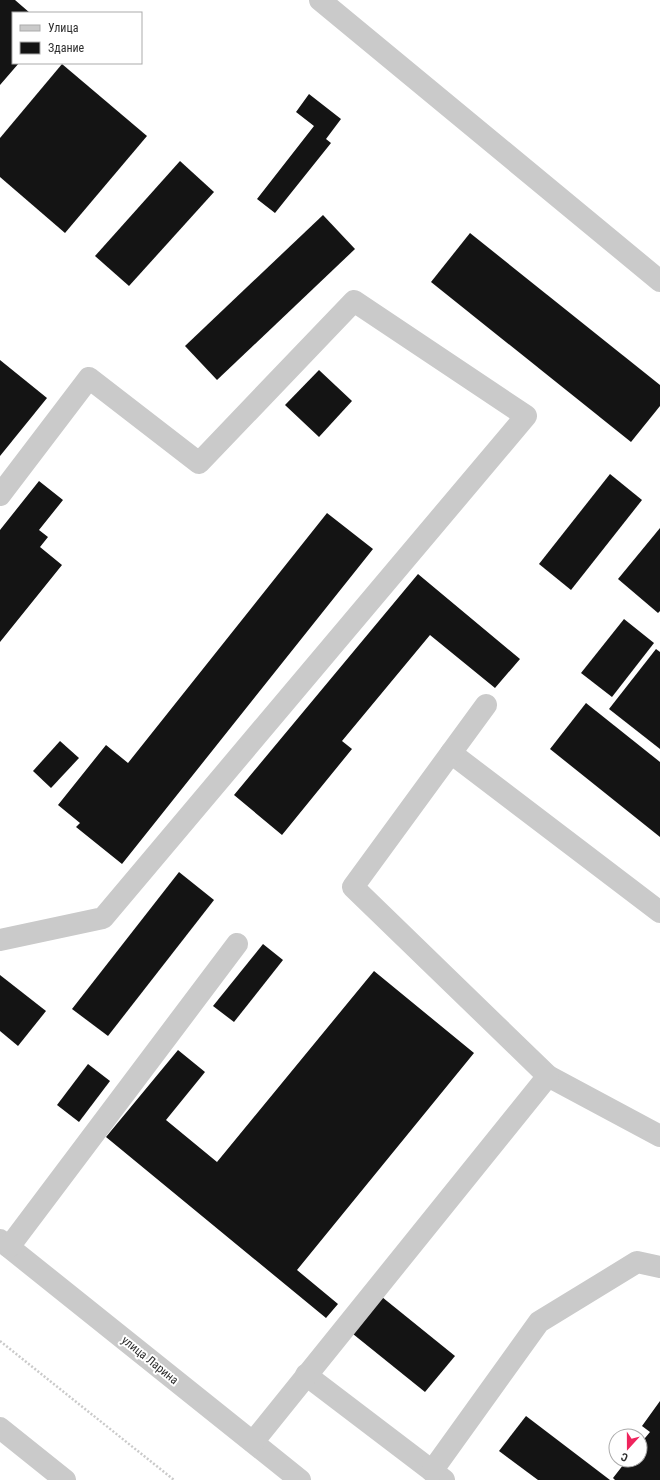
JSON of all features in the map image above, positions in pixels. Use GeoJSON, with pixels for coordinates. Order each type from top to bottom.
{"type":"FeatureCollection","features":[{"type":"Feature","properties":{"kind":"street"},"geometry":{"type":"LineString","coordinates":[[320,0],[660,281]]}},
{"type":"Feature","properties":{"kind":"street"},"geometry":{"type":"LineString","coordinates":[[0,495],[89,378],[199,463],[354,301],[526,416],[103,918],[0,940]]}},
{"type":"Feature","properties":{"kind":"street"},"geometry":{"type":"LineString","coordinates":[[486,705],[353,887],[548,1076],[660,1136]]}},
{"type":"Feature","properties":{"kind":"street"},"geometry":{"type":"LineString","coordinates":[[451,753],[660,912]]}},
{"type":"Feature","properties":{"kind":"street"},"geometry":{"type":"LineString","coordinates":[[4,1244],[237,944]]}},
{"type":"Feature","properties":{"kind":"street"},"geometry":{"type":"LineString","coordinates":[[253,1442],[548,1076]]}},
{"type":"Feature","properties":{"kind":"street","name":"улица Ларина"},"geometry":{"type":"LineString","coordinates":[[4,1244],[300,1480]]}},
{"type":"Feature","properties":{"kind":"street"},"geometry":{"type":"LineString","coordinates":[[306,1375],[438,1475],[539,1322],[637,1262],[660,1267]]}},
{"type":"Feature","properties":{"kind":"street"},"geometry":{"type":"LineString","coordinates":[[0,1428],[65,1480]]}},
{"type":"Feature","properties":{"kind":"path"},"geometry":{"type":"LineString","coordinates":[[0,1341],[174,1480]]}},
{"type":"Feature","properties":{"kind":"building"},"geometry":{"type":"Polygon","coordinates":[[[0,0],[15,0],[29,12],[12,12],[12,64],[18,64],[0,85],[0,0]]]}},
{"type":"Feature","properties":{"kind":"building"},"geometry":{"type":"Polygon","coordinates":[[[62,64],[147,136],[65,233],[0,177],[0,138],[62,64]]]}},
{"type":"Feature","properties":{"kind":"building"},"geometry":{"type":"Polygon","coordinates":[[[309,94],[341,119],[326,139],[331,143],[275,213],[257,199],[314,126],[296,112],[309,94]]]}},
{"type":"Feature","properties":{"kind":"building"},"geometry":{"type":"Polygon","coordinates":[[[180,161],[214,192],[129,286],[95,256],[180,161]]]}},
{"type":"Feature","properties":{"kind":"building"},"geometry":{"type":"Polygon","coordinates":[[[323,215],[355,249],[217,380],[185,346],[323,215]]]}},
{"type":"Feature","properties":{"kind":"building"},"geometry":{"type":"Polygon","coordinates":[[[470,233],[660,385],[660,406],[631,442],[431,282],[470,233]]]}},
{"type":"Feature","properties":{"kind":"building"},"geometry":{"type":"Polygon","coordinates":[[[0,360],[47,398],[0,456],[0,360]]]}},
{"type":"Feature","properties":{"kind":"building"},"geometry":{"type":"Polygon","coordinates":[[[319,370],[352,401],[319,437],[285,405],[319,370]]]}},
{"type":"Feature","properties":{"kind":"building"},"geometry":{"type":"Polygon","coordinates":[[[610,474],[642,500],[571,590],[539,564],[610,474]]]}},
{"type":"Feature","properties":{"kind":"building"},"geometry":{"type":"Polygon","coordinates":[[[39,481],[63,500],[39,530],[48,537],[40,547],[62,565],[0,642],[0,530],[39,481]]]}},
{"type":"Feature","properties":{"kind":"building"},"geometry":{"type":"Polygon","coordinates":[[[327,513],[373,549],[122,864],[76,827],[80,823],[58,805],[106,745],[128,763],[327,513]]]}},
{"type":"Feature","properties":{"kind":"building"},"geometry":{"type":"Polygon","coordinates":[[[660,528],[660,611],[658,613],[618,579],[660,528]]]}},
{"type":"Feature","properties":{"kind":"building"},"geometry":{"type":"Polygon","coordinates":[[[418,574],[520,659],[495,688],[430,635],[342,741],[352,749],[282,835],[234,795],[418,574]]]}},
{"type":"Feature","properties":{"kind":"building"},"geometry":{"type":"Polygon","coordinates":[[[624,619],[654,643],[612,697],[581,673],[624,619]]]}},
{"type":"Feature","properties":{"kind":"building"},"geometry":{"type":"Polygon","coordinates":[[[656,649],[660,652],[660,749],[609,709],[656,649]]]}},
{"type":"Feature","properties":{"kind":"building"},"geometry":{"type":"Polygon","coordinates":[[[586,703],[660,762],[660,837],[550,749],[586,703]]]}},
{"type":"Feature","properties":{"kind":"building"},"geometry":{"type":"Polygon","coordinates":[[[60,741],[79,758],[51,788],[33,771],[60,741]]]}},
{"type":"Feature","properties":{"kind":"building"},"geometry":{"type":"Polygon","coordinates":[[[179,872],[214,900],[108,1036],[72,1009],[179,872]]]}},
{"type":"Feature","properties":{"kind":"building"},"geometry":{"type":"Polygon","coordinates":[[[263,944],[283,960],[234,1022],[213,1006],[263,944]]]}},
{"type":"Feature","properties":{"kind":"building"},"geometry":{"type":"Polygon","coordinates":[[[374,971],[474,1053],[297,1270],[338,1304],[326,1318],[106,1137],[178,1050],[205,1072],[166,1120],[217,1162],[374,971]]]}},
{"type":"Feature","properties":{"kind":"building"},"geometry":{"type":"Polygon","coordinates":[[[0,975],[46,1011],[18,1046],[0,1031],[0,975]]]}},
{"type":"Feature","properties":{"kind":"building"},"geometry":{"type":"Polygon","coordinates":[[[88,1064],[110,1081],[79,1122],[57,1105],[88,1064]]]}},
{"type":"Feature","properties":{"kind":"building"},"geometry":{"type":"Polygon","coordinates":[[[382,1297],[455,1356],[425,1392],[353,1334],[382,1297]]]}},
{"type":"Feature","properties":{"kind":"building"},"geometry":{"type":"Polygon","coordinates":[[[660,1401],[660,1480],[615,1480],[613,1478],[621,1468],[648,1468],[648,1434],[650,1432],[648,1428],[642,1426],[660,1401]]]}},
{"type":"Feature","properties":{"kind":"building"},"geometry":{"type":"Polygon","coordinates":[[[526,1416],[610,1480],[538,1480],[499,1451],[526,1416]]]}}]}
